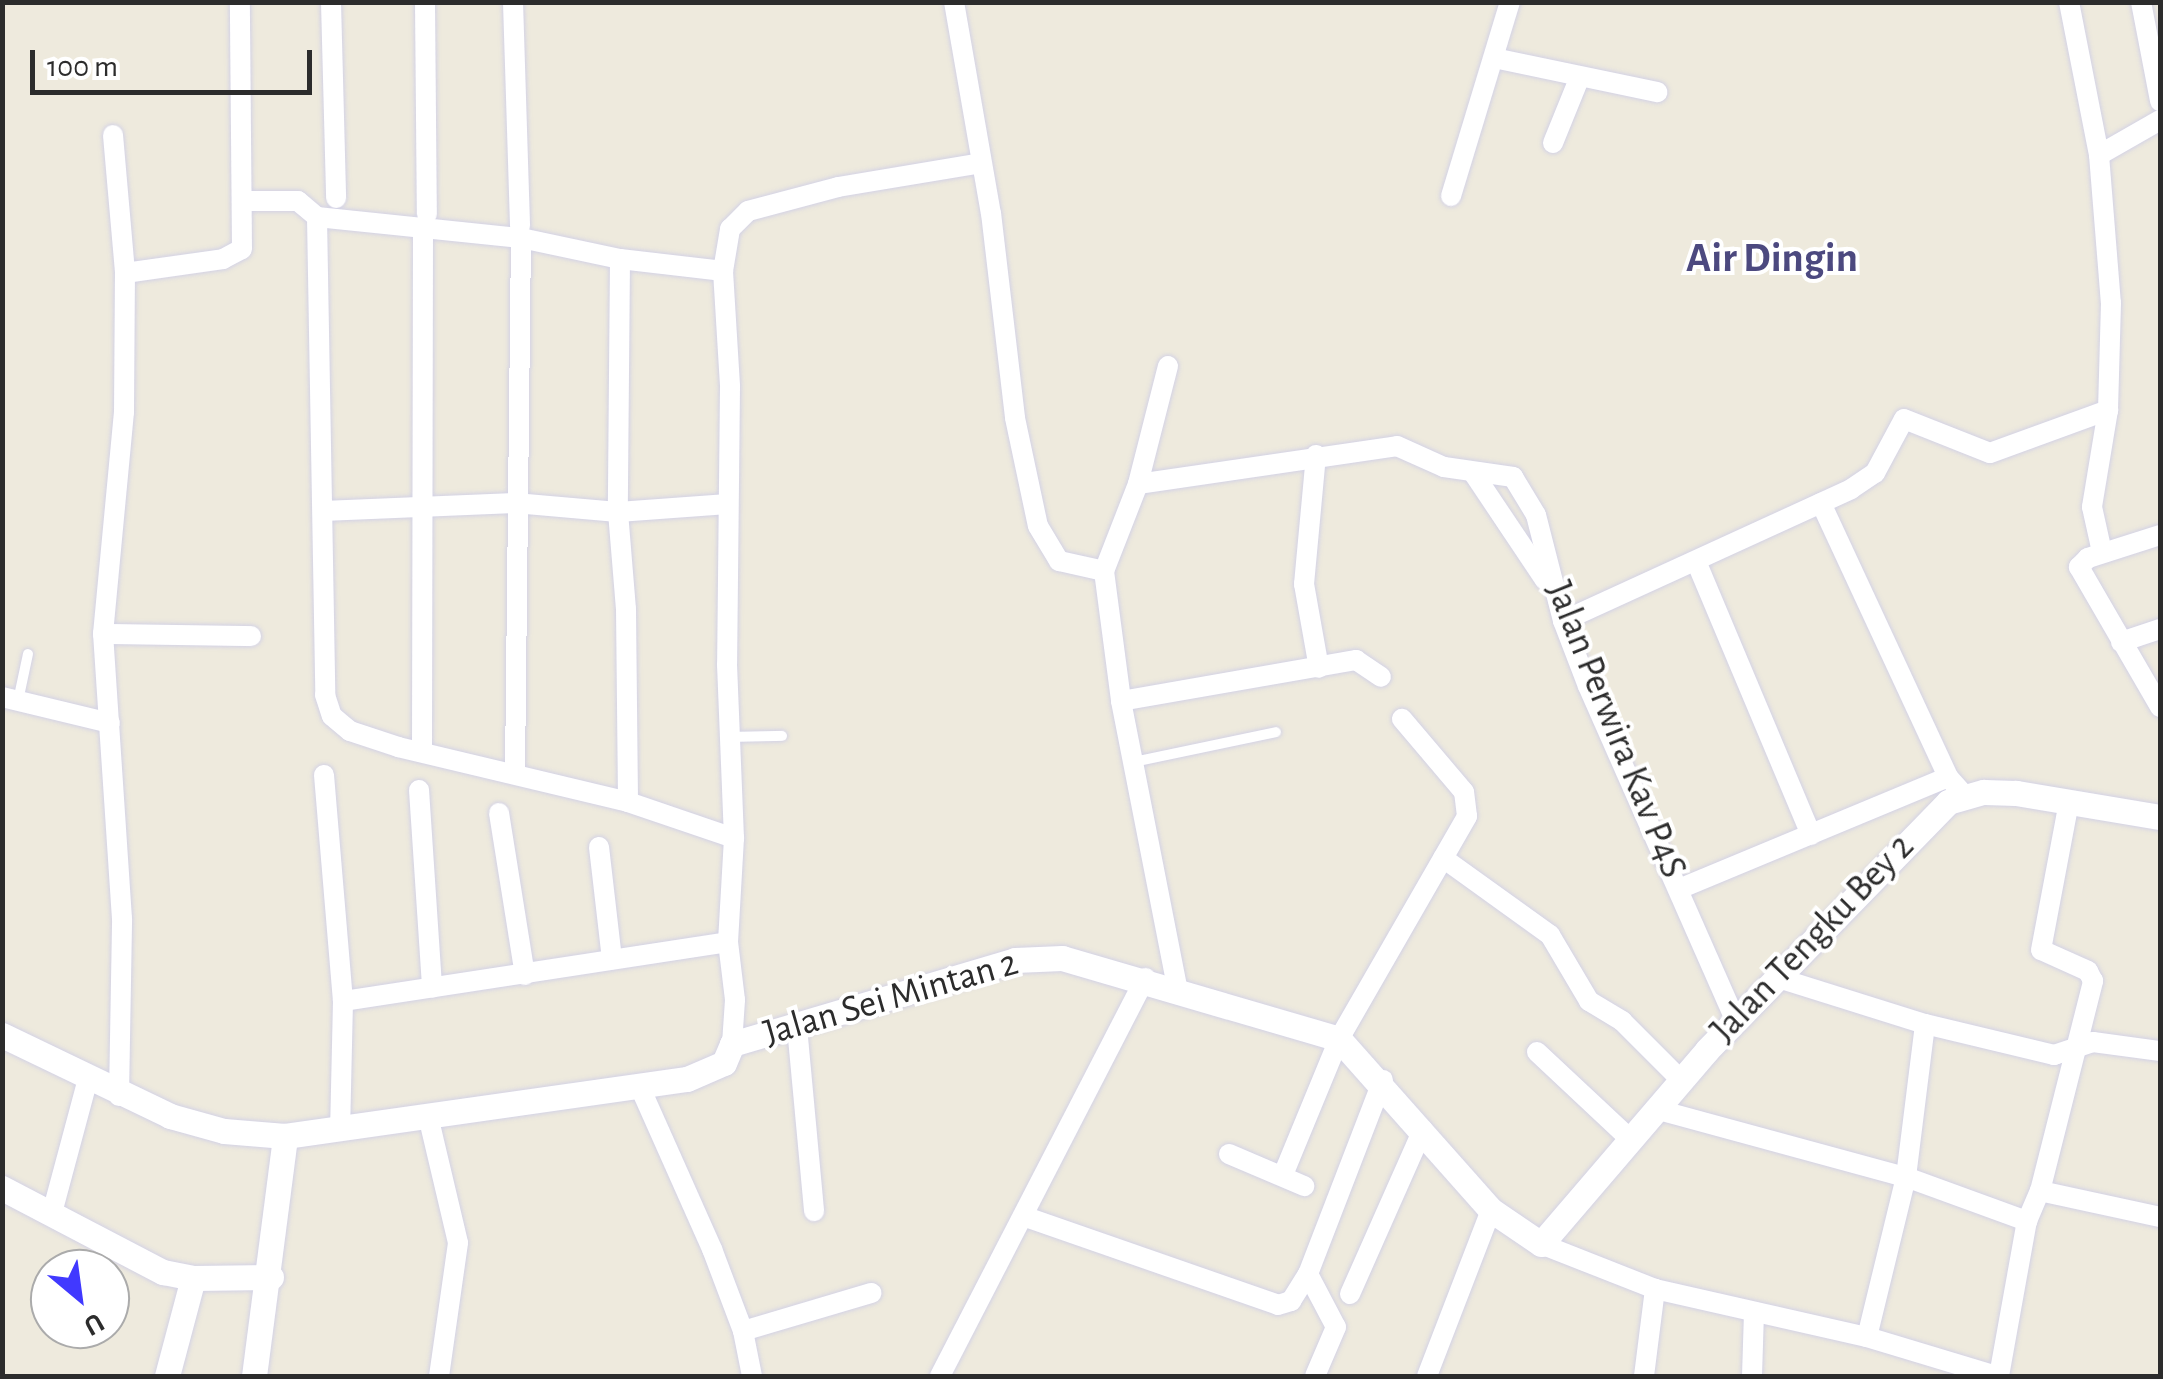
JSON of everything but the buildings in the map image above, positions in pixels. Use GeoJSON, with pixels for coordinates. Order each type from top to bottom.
{"type":"FeatureCollection","features":[{"type":"Feature","properties":{"kind":"street"},"geometry":{"type":"LineString","coordinates":[[125,273],[235,256],[243,244],[240,2]]}},
{"type":"Feature","properties":{"kind":"street"},"geometry":{"type":"LineString","coordinates":[[332,2],[336,198]]}},
{"type":"Feature","properties":{"kind":"street"},"geometry":{"type":"LineString","coordinates":[[422,752],[426,507],[425,2]]}},
{"type":"Feature","properties":{"kind":"street"},"geometry":{"type":"LineString","coordinates":[[513,2],[520,232],[514,772]]}},
{"type":"Feature","properties":{"kind":"street"},"geometry":{"type":"LineString","coordinates":[[954,2],[981,163],[1010,384],[1038,526],[1058,561],[1104,571]]}},
{"type":"Feature","properties":{"kind":"street"},"geometry":{"type":"LineString","coordinates":[[1451,196],[1510,2]]}},
{"type":"Feature","properties":{"kind":"street"},"geometry":{"type":"LineString","coordinates":[[2069,2],[2098,155],[2111,303],[2108,410],[2092,507],[2102,552]]}},
{"type":"Feature","properties":{"kind":"street"},"geometry":{"type":"LineString","coordinates":[[2141,2],[2160,100]]}},
{"type":"Feature","properties":{"kind":"street"},"geometry":{"type":"LineString","coordinates":[[1494,58],[1657,92]]}},
{"type":"Feature","properties":{"kind":"street"},"geometry":{"type":"LineString","coordinates":[[1553,143],[1580,79]]}},
{"type":"Feature","properties":{"kind":"street"},"geometry":{"type":"LineString","coordinates":[[2098,155],[2160,120]]}},
{"type":"Feature","properties":{"kind":"street"},"geometry":{"type":"LineString","coordinates":[[113,135],[125,273],[124,412],[103,634],[122,918],[120,1096]]}},
{"type":"Feature","properties":{"kind":"street"},"geometry":{"type":"LineString","coordinates":[[732,1044],[735,1000],[728,942],[734,838],[733,737],[723,271],[730,229],[748,211],[838,187],[981,163]]}},
{"type":"Feature","properties":{"kind":"street"},"geometry":{"type":"LineString","coordinates":[[243,201],[298,202],[317,217],[425,221],[520,232],[620,260],[723,271]]}},
{"type":"Feature","properties":{"kind":"street"},"geometry":{"type":"LineString","coordinates":[[317,217],[325,694],[332,716],[350,730],[422,752],[628,802],[734,838]]}},
{"type":"Feature","properties":{"kind":"street"},"geometry":{"type":"LineString","coordinates":[[620,260],[618,512],[626,608],[628,802]]}},
{"type":"Feature","properties":{"kind":"street"},"geometry":{"type":"LineString","coordinates":[[1168,366],[1138,484],[1104,571],[1121,701],[1178,991]]}},
{"type":"Feature","properties":{"kind":"street"},"geometry":{"type":"LineString","coordinates":[[1563,621],[1821,503],[1875,474],[1904,420],[1990,453],[2108,410]]}},
{"type":"Feature","properties":{"kind":"street","name":"Jalan Perwira Kav P4S"},"geometry":{"type":"LineString","coordinates":[[1138,484],[1316,454],[1410,447],[1444,467],[1513,477],[1525,490],[1563,621],[1735,1020]]}},
{"type":"Feature","properties":{"kind":"street"},"geometry":{"type":"LineString","coordinates":[[1316,454],[1304,584],[1318,668]]}},
{"type":"Feature","properties":{"kind":"street"},"geometry":{"type":"LineString","coordinates":[[1474,474],[1556,596]]}},
{"type":"Feature","properties":{"kind":"street"},"geometry":{"type":"LineString","coordinates":[[322,511],[515,503],[618,512],[728,504]]}},
{"type":"Feature","properties":{"kind":"street"},"geometry":{"type":"LineString","coordinates":[[1821,503],[1956,786]]}},
{"type":"Feature","properties":{"kind":"street"},"geometry":{"type":"LineString","coordinates":[[2160,535],[2102,552],[2079,567],[2160,706]]}},
{"type":"Feature","properties":{"kind":"street"},"geometry":{"type":"LineString","coordinates":[[1696,560],[1811,834]]}},
{"type":"Feature","properties":{"kind":"street"},"geometry":{"type":"LineString","coordinates":[[2120,642],[2160,629]]}},
{"type":"Feature","properties":{"kind":"street"},"geometry":{"type":"LineString","coordinates":[[103,634],[251,636]]}},
{"type":"Feature","properties":{"kind":"street"},"geometry":{"type":"LineString","coordinates":[[1121,701],[1356,660],[1381,677]]}},
{"type":"Feature","properties":{"kind":"street"},"geometry":{"type":"LineString","coordinates":[[10,699],[110,724]]}},
{"type":"Feature","properties":{"kind":"street"},"geometry":{"type":"LineString","coordinates":[[1283,1175],[1340,1039],[1469,805],[1402,719]]}},
{"type":"Feature","properties":{"kind":"street"},"geometry":{"type":"LineString","coordinates":[[324,774],[344,1001],[340,1130]]}},
{"type":"Feature","properties":{"kind":"street"},"geometry":{"type":"LineString","coordinates":[[1679,889],[1811,834],[1956,786],[2160,817]]}},
{"type":"Feature","properties":{"kind":"street","name":"Jalan Tengku Bey 2"},"geometry":{"type":"LineString","coordinates":[[1541,1244],[1680,1079],[1956,786]]}},
{"type":"Feature","properties":{"kind":"street"},"geometry":{"type":"LineString","coordinates":[[419,790],[432,988]]}},
{"type":"Feature","properties":{"kind":"street"},"geometry":{"type":"LineString","coordinates":[[1541,1244],[1656,1288],[1867,1338],[1998,1376],[2027,1221],[2040,1191],[2082,1043],[2093,980],[2088,971],[2050,959],[2040,938],[2069,802]]}},
{"type":"Feature","properties":{"kind":"street"},"geometry":{"type":"LineString","coordinates":[[499,814],[525,975]]}},
{"type":"Feature","properties":{"kind":"street"},"geometry":{"type":"LineString","coordinates":[[599,846],[612,959]]}},
{"type":"Feature","properties":{"kind":"street"},"geometry":{"type":"LineString","coordinates":[[1443,858],[1550,935],[1589,1001],[1622,1021],[1680,1079]]}},
{"type":"Feature","properties":{"kind":"street"},"geometry":{"type":"LineString","coordinates":[[344,1001],[728,942]]}},
{"type":"Feature","properties":{"kind":"street","name":"Jalan Sei Mintan 2"},"geometry":{"type":"LineString","coordinates":[[2,1034],[120,1096],[224,1130],[284,1136],[429,1120],[708,1073],[724,1062],[732,1044],[1029,958],[1062,958],[1145,978],[1340,1039],[1383,1080],[1491,1210],[1541,1244]]}},
{"type":"Feature","properties":{"kind":"street"},"geometry":{"type":"LineString","coordinates":[[1775,977],[1924,1024],[2054,1055],[2082,1043],[2160,1051]]}},
{"type":"Feature","properties":{"kind":"street"},"geometry":{"type":"LineString","coordinates":[[940,1376],[1145,978]]}},
{"type":"Feature","properties":{"kind":"street"},"geometry":{"type":"LineString","coordinates":[[1867,1338],[1906,1178],[1924,1024]]}},
{"type":"Feature","properties":{"kind":"street"},"geometry":{"type":"LineString","coordinates":[[797,1027],[814,1211]]}},
{"type":"Feature","properties":{"kind":"street"},"geometry":{"type":"LineString","coordinates":[[1537,1052],[1629,1138]]}},
{"type":"Feature","properties":{"kind":"street"},"geometry":{"type":"LineString","coordinates":[[52,1213],[88,1079]]}},
{"type":"Feature","properties":{"kind":"street"},"geometry":{"type":"LineString","coordinates":[[1024,1216],[1278,1305],[1291,1301],[1308,1274],[1383,1080]]}},
{"type":"Feature","properties":{"kind":"street"},"geometry":{"type":"LineString","coordinates":[[639,1084],[744,1331],[752,1376]]}},
{"type":"Feature","properties":{"kind":"street"},"geometry":{"type":"LineString","coordinates":[[1655,1109],[1906,1178],[2027,1221]]}},
{"type":"Feature","properties":{"kind":"street"},"geometry":{"type":"LineString","coordinates":[[429,1120],[458,1244],[439,1376]]}},
{"type":"Feature","properties":{"kind":"street"},"geometry":{"type":"LineString","coordinates":[[1350,1294],[1423,1129]]}},
{"type":"Feature","properties":{"kind":"street"},"geometry":{"type":"LineString","coordinates":[[254,1376],[271,1277],[284,1136]]}},
{"type":"Feature","properties":{"kind":"street"},"geometry":{"type":"LineString","coordinates":[[1229,1154],[1304,1186]]}},
{"type":"Feature","properties":{"kind":"street"},"geometry":{"type":"LineString","coordinates":[[2,1188],[163,1272],[193,1278],[271,1277]]}},
{"type":"Feature","properties":{"kind":"street"},"geometry":{"type":"LineString","coordinates":[[2040,1191],[2160,1217]]}},
{"type":"Feature","properties":{"kind":"street"},"geometry":{"type":"LineString","coordinates":[[1427,1376],[1491,1210]]}},
{"type":"Feature","properties":{"kind":"street"},"geometry":{"type":"LineString","coordinates":[[1308,1274],[1336,1327],[1315,1376]]}},
{"type":"Feature","properties":{"kind":"street"},"geometry":{"type":"LineString","coordinates":[[167,1376],[193,1278]]}},
{"type":"Feature","properties":{"kind":"street"},"geometry":{"type":"LineString","coordinates":[[1644,1376],[1656,1288]]}},
{"type":"Feature","properties":{"kind":"street"},"geometry":{"type":"LineString","coordinates":[[744,1331],[871,1293]]}},
{"type":"Feature","properties":{"kind":"street"},"geometry":{"type":"LineString","coordinates":[[1752,1376],[1754,1314]]}},
{"type":"Feature","properties":{"kind":"lane"},"geometry":{"type":"LineString","coordinates":[[10,699],[28,654]]}},
{"type":"Feature","properties":{"kind":"lane"},"geometry":{"type":"LineString","coordinates":[[1133,762],[1276,732]]}},
{"type":"Feature","properties":{"kind":"lane"},"geometry":{"type":"LineString","coordinates":[[733,737],[782,736]]}},
{"type":"Feature","properties":{"kind":"district","name":"Air Dingin"},"geometry":{"type":"Point","coordinates":[1772,258]}}]}
